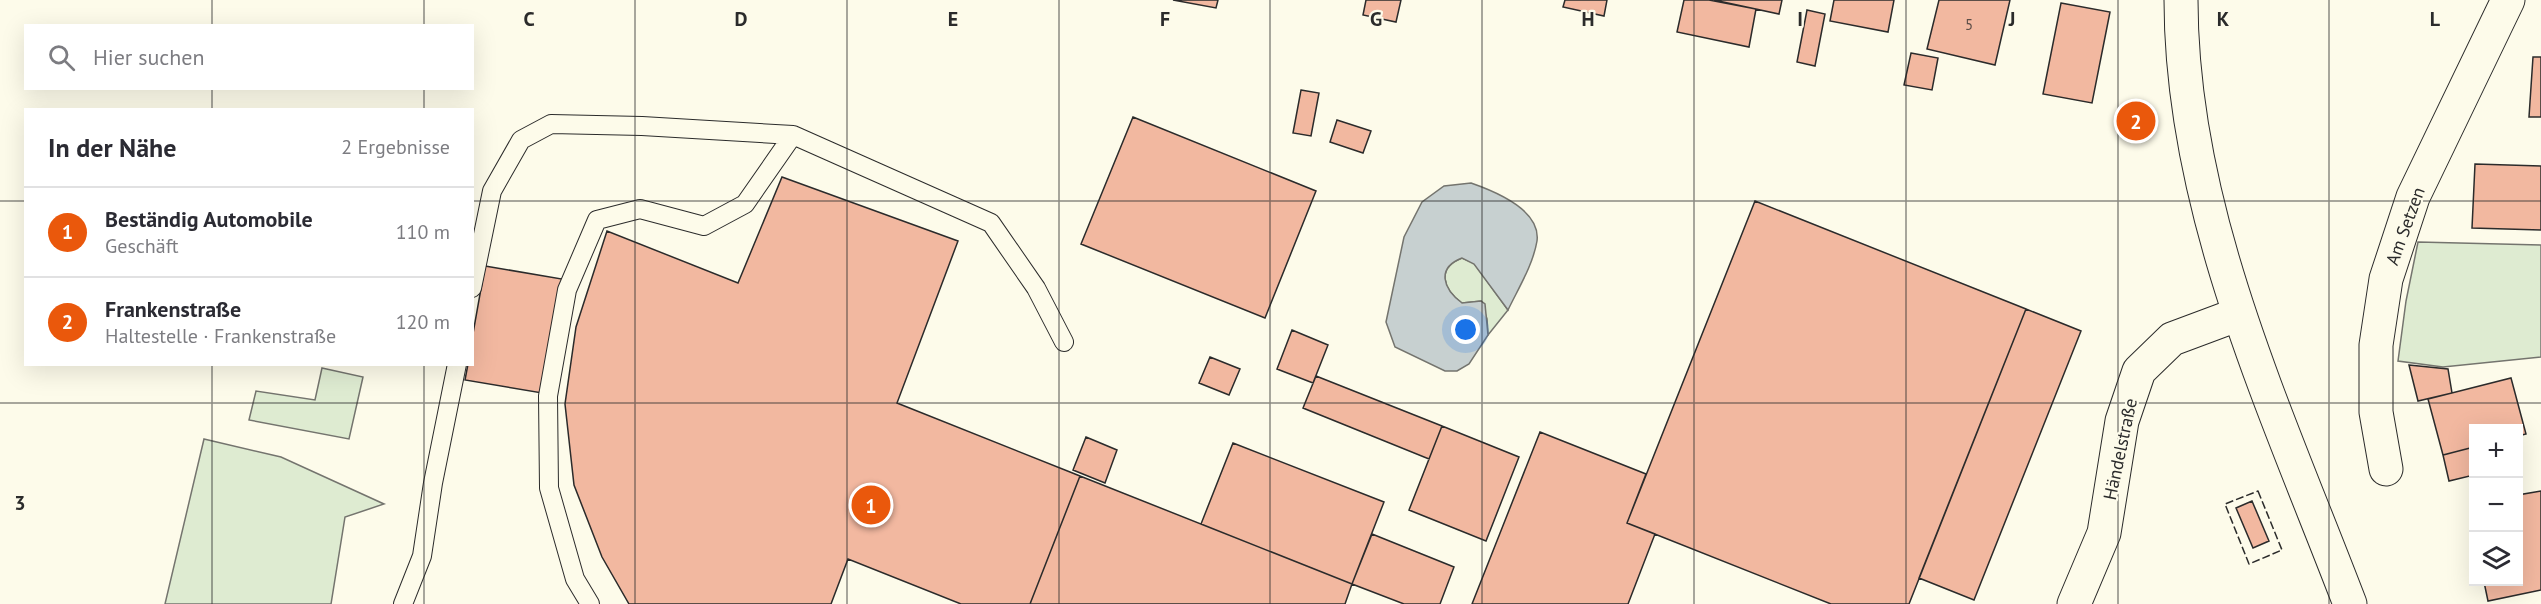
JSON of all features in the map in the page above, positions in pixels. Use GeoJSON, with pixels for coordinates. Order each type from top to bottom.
{"type":"FeatureCollection","features":[{"type":"Feature","properties":{"kind":"street"},"geometry":{"type":"LineString","coordinates":[[2181,0],[2181,34],[2201,179],[2239,314],[2350,604]]}},
{"type":"Feature","properties":{"kind":"street","name":"Am Setzen"},"geometry":{"type":"LineString","coordinates":[[2386,469],[2376,412],[2376,345],[2386,279],[2413,197],[2508,0]]}},
{"type":"Feature","properties":{"kind":"street","name":"Händelstraße"},"geometry":{"type":"LineString","coordinates":[[2074,604],[2104,533],[2122,422],[2139,371],[2172,339],[2239,314]]}},
{"type":"Feature","properties":{"kind":"lane"},"geometry":{"type":"LineString","coordinates":[[474,278],[492,192],[520,140],[550,124],[642,126],[793,135],[991,223],[1036,288],[1064,342]]}},
{"type":"Feature","properties":{"kind":"lane"},"geometry":{"type":"LineString","coordinates":[[590,604],[575,579],[549,488],[548,396],[567,290],[597,220],[640,209],[704,226],[745,204],[793,135]]}},
{"type":"Feature","properties":{"kind":"lane"},"geometry":{"type":"LineString","coordinates":[[403,604],[422,556],[433,483],[457,366]]}},
{"type":"Feature","properties":{"kind":"green space"},"geometry":{"type":"Polygon","coordinates":[[[2418,242],[2541,245],[2541,357],[2443,367],[2398,361],[2406,301],[2418,242]]]}},
{"type":"Feature","properties":{"kind":"green space"},"geometry":{"type":"Polygon","coordinates":[[[1462,258],[1474,263],[1508,310],[1488,335],[1487,319],[1481,301],[1462,303],[1447,285],[1445,279],[1448,267],[1462,258]]]}},
{"type":"Feature","properties":{"kind":"green space"},"geometry":{"type":"Polygon","coordinates":[[[322,368],[363,377],[349,439],[249,420],[256,391],[315,400],[322,368]]]}},
{"type":"Feature","properties":{"kind":"green space"},"geometry":{"type":"Polygon","coordinates":[[[204,439],[281,457],[384,504],[345,517],[331,604],[165,604],[204,439]]]}},
{"type":"Feature","properties":{"kind":"shaded area"},"geometry":{"type":"Polygon","coordinates":[[[1471,183],[1492,191],[1524,211],[1532,220],[1537,241],[1529,268],[1508,310],[1474,264],[1462,258],[1448,267],[1445,279],[1455,297],[1462,303],[1481,301],[1485,304],[1488,335],[1469,364],[1457,371],[1445,371],[1395,347],[1386,322],[1404,237],[1422,202],[1444,186],[1471,183]]]}},
{"type":"Feature","properties":{"kind":"building"},"geometry":{"type":"Polygon","coordinates":[[[1173,0],[1218,0],[1216,8],[1173,0]]]}},
{"type":"Feature","properties":{"kind":"building"},"geometry":{"type":"Polygon","coordinates":[[[1366,0],[1401,0],[1396,22],[1363,15],[1366,0]]]}},
{"type":"Feature","properties":{"kind":"building"},"geometry":{"type":"Polygon","coordinates":[[[1565,0],[1607,0],[1604,16],[1563,7],[1565,0]]]}},
{"type":"Feature","properties":{"kind":"building"},"geometry":{"type":"Polygon","coordinates":[[[1684,0],[1709,0],[1756,9],[1749,47],[1677,32],[1684,0]]]}},
{"type":"Feature","properties":{"kind":"building"},"geometry":{"type":"Polygon","coordinates":[[[1714,0],[1782,0],[1779,14],[1714,0]]]}},
{"type":"Feature","properties":{"kind":"building"},"geometry":{"type":"Polygon","coordinates":[[[1834,0],[1894,0],[1888,32],[1830,21],[1834,0]]]}},
{"type":"Feature","properties":{"kind":"building"},"geometry":{"type":"Polygon","coordinates":[[[1939,0],[2010,0],[1995,65],[1927,49],[1939,0]]]}},
{"type":"Feature","properties":{"kind":"building"},"geometry":{"type":"Polygon","coordinates":[[[2061,3],[2110,12],[2092,103],[2043,94],[2061,3]]]}},
{"type":"Feature","properties":{"kind":"building"},"geometry":{"type":"Polygon","coordinates":[[[1807,10],[1825,14],[1815,66],[1797,62],[1807,10]]]}},
{"type":"Feature","properties":{"kind":"building"},"geometry":{"type":"Polygon","coordinates":[[[1911,53],[1938,58],[1932,90],[1904,85],[1911,53]]]}},
{"type":"Feature","properties":{"kind":"building"},"geometry":{"type":"Polygon","coordinates":[[[2533,57],[2541,57],[2541,117],[2529,117],[2533,57]]]}},
{"type":"Feature","properties":{"kind":"building"},"geometry":{"type":"Polygon","coordinates":[[[1301,90],[1319,93],[1311,136],[1293,133],[1301,90]]]}},
{"type":"Feature","properties":{"kind":"building"},"geometry":{"type":"Polygon","coordinates":[[[1133,117],[1316,191],[1265,318],[1081,244],[1133,117]]]}},
{"type":"Feature","properties":{"kind":"building"},"geometry":{"type":"Polygon","coordinates":[[[1337,120],[1371,131],[1363,153],[1330,142],[1337,120]]]}},
{"type":"Feature","properties":{"kind":"building"},"geometry":{"type":"Polygon","coordinates":[[[2475,164],[2541,166],[2541,230],[2472,228],[2475,164]]]}},
{"type":"Feature","properties":{"kind":"building"},"geometry":{"type":"Polygon","coordinates":[[[782,177],[958,241],[897,403],[1080,476],[1030,604],[961,604],[848,559],[831,604],[629,604],[602,557],[574,485],[565,404],[576,327],[607,231],[738,283],[782,177]]]}},
{"type":"Feature","properties":{"kind":"building"},"geometry":{"type":"Polygon","coordinates":[[[1755,201],[2026,309],[1909,604],[1831,604],[1627,523],[1755,201]]]}},
{"type":"Feature","properties":{"kind":"building"},"geometry":{"type":"Polygon","coordinates":[[[485,266],[562,279],[542,393],[465,380],[468,366],[474,366],[474,328],[485,266]]]}},
{"type":"Feature","properties":{"kind":"building"},"geometry":{"type":"Polygon","coordinates":[[[2026,309],[2081,331],[1974,600],[1919,578],[2026,309]]]}},
{"type":"Feature","properties":{"kind":"building"},"geometry":{"type":"Polygon","coordinates":[[[1292,330],[1328,345],[1313,383],[1277,369],[1292,330]]]}},
{"type":"Feature","properties":{"kind":"building"},"geometry":{"type":"Polygon","coordinates":[[[1210,357],[1240,369],[1229,395],[1199,383],[1210,357]]]}},
{"type":"Feature","properties":{"kind":"building"},"geometry":{"type":"Polygon","coordinates":[[[2409,365],[2448,369],[2452,393],[2418,401],[2409,365]]]}},
{"type":"Feature","properties":{"kind":"building"},"geometry":{"type":"Polygon","coordinates":[[[1316,376],[1442,426],[1429,459],[1303,408],[1316,376]]]}},
{"type":"Feature","properties":{"kind":"building"},"geometry":{"type":"Polygon","coordinates":[[[2511,378],[2526,434],[2523,435],[2523,424],[2469,424],[2469,448],[2443,455],[2428,399],[2511,378]]]}},
{"type":"Feature","properties":{"kind":"building"},"geometry":{"type":"Polygon","coordinates":[[[1442,426],[1519,457],[1486,541],[1409,510],[1442,426]]]}},
{"type":"Feature","properties":{"kind":"building"},"geometry":{"type":"Polygon","coordinates":[[[1540,432],[1646,474],[1627,523],[1655,534],[1628,604],[1472,604],[1540,432]]]}},
{"type":"Feature","properties":{"kind":"building"},"geometry":{"type":"Polygon","coordinates":[[[1086,437],[1117,450],[1105,483],[1073,470],[1086,437]]]}},
{"type":"Feature","properties":{"kind":"building"},"geometry":{"type":"Polygon","coordinates":[[[1233,443],[1384,502],[1352,584],[1201,524],[1233,443]]]}},
{"type":"Feature","properties":{"kind":"building"},"geometry":{"type":"Polygon","coordinates":[[[2469,448],[2469,476],[2449,481],[2443,455],[2469,448]]]}},
{"type":"Feature","properties":{"kind":"building"},"geometry":{"type":"Polygon","coordinates":[[[1080,476],[1352,584],[1345,604],[1030,604],[1080,476]]]}},
{"type":"Feature","properties":{"kind":"building"},"geometry":{"type":"Polygon","coordinates":[[[2541,491],[2541,590],[2488,601],[2485,586],[2523,586],[2523,494],[2541,491]]]}},
{"type":"Feature","properties":{"kind":"building"},"geometry":{"type":"Polygon","coordinates":[[[2252,501],[2269,541],[2253,548],[2236,508],[2252,501]]]}},
{"type":"Feature","properties":{"kind":"building"},"geometry":{"type":"Polygon","coordinates":[[[1372,534],[1454,567],[1440,604],[1404,604],[1352,584],[1372,534]]]}},
{"type":"Feature","properties":{"kind":"fence"},"geometry":{"type":"LineString","coordinates":[[2258,491],[2282,550],[2249,564],[2225,504],[2258,491]]}},
{"type":"Feature","properties":{"kind":"place","name":"Frankenstraße"},"geometry":{"type":"Point","coordinates":[2136,121]}},
{"type":"Feature","properties":{"kind":"place","name":"Beständig Automobile"},"geometry":{"type":"Point","coordinates":[871,505]}}]}
